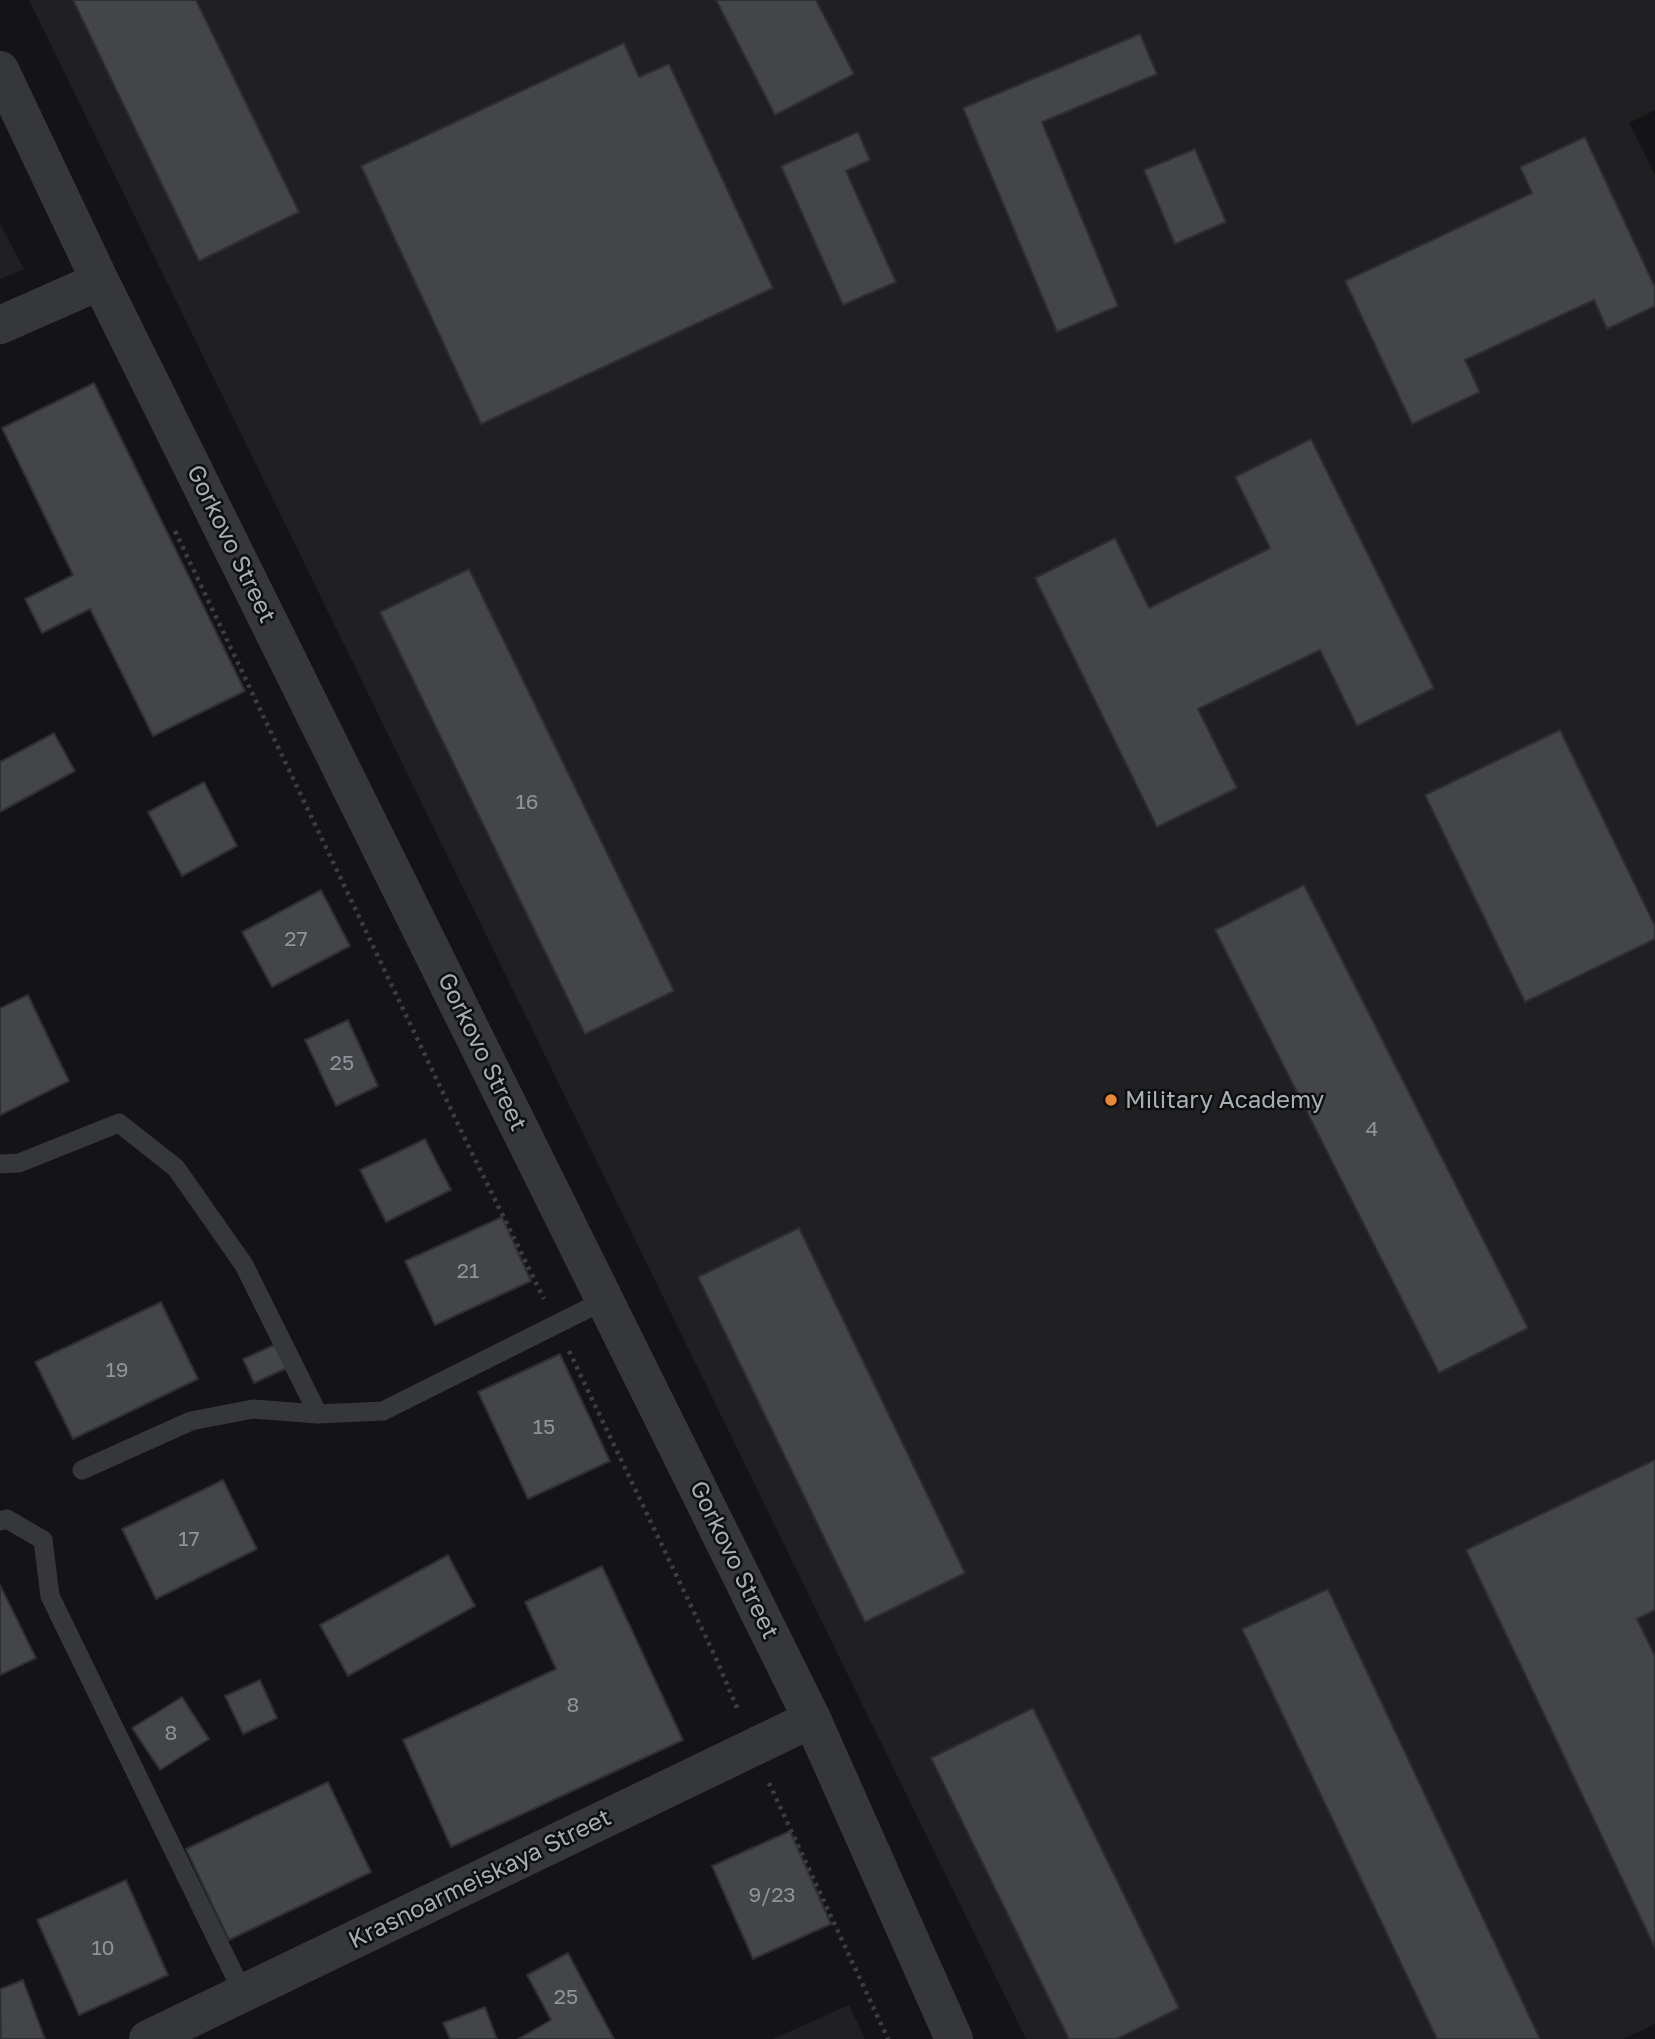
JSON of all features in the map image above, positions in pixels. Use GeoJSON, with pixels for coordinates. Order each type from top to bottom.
{"type":"FeatureCollection","features":[{"type":"Feature","properties":{"kind":"street","name":"Gorkovo Street"},"geometry":{"type":"LineString","coordinates":[[0,70],[100,281],[812,1719],[954,2039]]}},
{"type":"Feature","properties":{"kind":"street"},"geometry":{"type":"LineString","coordinates":[[0,325],[100,281]]}},
{"type":"Feature","properties":{"kind":"street","name":"Krasnoarmeiskaya Street"},"geometry":{"type":"LineString","coordinates":[[148,2039],[812,1719]]}},
{"type":"Feature","properties":{"kind":"lane"},"geometry":{"type":"LineString","coordinates":[[0,1164],[19,1163],[119,1123],[176,1168],[244,1265],[318,1415]]}},
{"type":"Feature","properties":{"kind":"lane"},"geometry":{"type":"LineString","coordinates":[[82,1470],[191,1421],[253,1409],[318,1415],[383,1411],[605,1300]]}},
{"type":"Feature","properties":{"kind":"lane"},"geometry":{"type":"LineString","coordinates":[[0,1521],[7,1519],[43,1540],[51,1596],[243,1993]]}},
{"type":"Feature","properties":{"kind":"path"},"geometry":{"type":"LineString","coordinates":[[172,524],[714,1654],[888,2039]]}},
{"type":"Feature","properties":{"kind":"shaded area","name":"Military Academy"},"geometry":{"type":"Polygon","coordinates":[[[29,0],[1655,0],[1655,110],[1629,123],[1655,175],[1655,2024],[1623,2039],[1026,2039],[29,0]]]}},
{"type":"Feature","properties":{"kind":"shaded area"},"geometry":{"type":"Polygon","coordinates":[[[0,224],[24,269],[0,279],[0,224]]]}},
{"type":"Feature","properties":{"kind":"shaded area"},"geometry":{"type":"Polygon","coordinates":[[[849,2005],[865,2039],[773,2039],[849,2005]]]}},
{"type":"Feature","properties":{"kind":"building"},"geometry":{"type":"Polygon","coordinates":[[[73,0],[196,0],[299,212],[199,261],[73,0]]]}},
{"type":"Feature","properties":{"kind":"building"},"geometry":{"type":"Polygon","coordinates":[[[716,0],[816,0],[854,74],[775,115],[716,0]]]}},
{"type":"Feature","properties":{"kind":"building"},"geometry":{"type":"Polygon","coordinates":[[[1140,34],[1157,74],[1042,122],[1118,306],[1057,332],[963,108],[1140,34]]]}},
{"type":"Feature","properties":{"kind":"building"},"geometry":{"type":"Polygon","coordinates":[[[624,43],[639,77],[669,64],[773,288],[481,424],[361,166],[624,43]]]}},
{"type":"Feature","properties":{"kind":"building"},"geometry":{"type":"Polygon","coordinates":[[[858,132],[870,160],[846,171],[896,282],[843,305],[781,166],[858,132]]]}},
{"type":"Feature","properties":{"kind":"building"},"geometry":{"type":"Polygon","coordinates":[[[1585,137],[1655,287],[1655,306],[1607,329],[1594,300],[1465,360],[1480,392],[1412,424],[1345,281],[1532,193],[1520,167],[1585,137]]]}},
{"type":"Feature","properties":{"kind":"building"},"geometry":{"type":"Polygon","coordinates":[[[1195,149],[1226,222],[1175,244],[1144,170],[1195,149]]]}},
{"type":"Feature","properties":{"kind":"building"},"geometry":{"type":"Polygon","coordinates":[[[94,383],[245,691],[153,736],[90,609],[42,633],[25,599],[73,575],[2,428],[94,383]]]}},
{"type":"Feature","properties":{"kind":"building"},"geometry":{"type":"Polygon","coordinates":[[[1311,439],[1434,688],[1357,726],[1320,650],[1198,709],[1237,788],[1157,827],[1035,578],[1115,538],[1149,608],[1270,548],[1235,477],[1311,439]]]}},
{"type":"Feature","properties":{"kind":"building"},"geometry":{"type":"Polygon","coordinates":[[[469,569],[674,991],[585,1034],[380,612],[469,569]]]}},
{"type":"Feature","properties":{"kind":"building"},"geometry":{"type":"Polygon","coordinates":[[[1560,730],[1655,926],[1655,939],[1525,1002],[1425,795],[1560,730]]]}},
{"type":"Feature","properties":{"kind":"building"},"geometry":{"type":"Polygon","coordinates":[[[54,733],[75,771],[0,812],[0,762],[54,733]]]}},
{"type":"Feature","properties":{"kind":"building"},"geometry":{"type":"Polygon","coordinates":[[[204,782],[237,846],[182,876],[148,812],[204,782]]]}},
{"type":"Feature","properties":{"kind":"building"},"geometry":{"type":"Polygon","coordinates":[[[1304,885],[1528,1328],[1439,1373],[1215,930],[1304,885]]]}},
{"type":"Feature","properties":{"kind":"building"},"geometry":{"type":"Polygon","coordinates":[[[321,890],[350,946],[272,987],[242,932],[321,890]]]}},
{"type":"Feature","properties":{"kind":"building"},"geometry":{"type":"Polygon","coordinates":[[[28,995],[69,1081],[0,1115],[0,1008],[28,995]]]}},
{"type":"Feature","properties":{"kind":"building"},"geometry":{"type":"Polygon","coordinates":[[[348,1020],[378,1086],[336,1106],[305,1040],[348,1020]]]}},
{"type":"Feature","properties":{"kind":"building"},"geometry":{"type":"Polygon","coordinates":[[[425,1139],[451,1190],[386,1222],[360,1170],[425,1139]]]}},
{"type":"Feature","properties":{"kind":"building"},"geometry":{"type":"Polygon","coordinates":[[[502,1217],[531,1281],[435,1325],[405,1261],[502,1217]]]}},
{"type":"Feature","properties":{"kind":"building"},"geometry":{"type":"Polygon","coordinates":[[[799,1228],[965,1573],[865,1622],[698,1277],[799,1228]]]}},
{"type":"Feature","properties":{"kind":"building"},"geometry":{"type":"Polygon","coordinates":[[[161,1302],[198,1379],[73,1439],[35,1362],[161,1302]]]}},
{"type":"Feature","properties":{"kind":"building"},"geometry":{"type":"Polygon","coordinates":[[[276,1344],[287,1368],[254,1383],[243,1359],[276,1344]]]}},
{"type":"Feature","properties":{"kind":"building"},"geometry":{"type":"Polygon","coordinates":[[[560,1354],[610,1461],[528,1499],[478,1392],[560,1354]]]}},
{"type":"Feature","properties":{"kind":"building"},"geometry":{"type":"Polygon","coordinates":[[[1655,1460],[1655,1610],[1637,1619],[1655,1656],[1655,1948],[1466,1550],[1655,1460]]]}},
{"type":"Feature","properties":{"kind":"building"},"geometry":{"type":"Polygon","coordinates":[[[223,1480],[257,1549],[156,1599],[122,1529],[223,1480]]]}},
{"type":"Feature","properties":{"kind":"building"},"geometry":{"type":"Polygon","coordinates":[[[448,1555],[475,1606],[348,1676],[320,1625],[448,1555]]]}},
{"type":"Feature","properties":{"kind":"building"},"geometry":{"type":"Polygon","coordinates":[[[602,1566],[683,1740],[451,1847],[403,1740],[556,1669],[525,1602],[602,1566]]]}},
{"type":"Feature","properties":{"kind":"building"},"geometry":{"type":"Polygon","coordinates":[[[0,1585],[36,1658],[0,1675],[0,1585]]]}},
{"type":"Feature","properties":{"kind":"building"},"geometry":{"type":"Polygon","coordinates":[[[1328,1589],[1540,2039],[1437,2039],[1242,1629],[1328,1589]]]}},
{"type":"Feature","properties":{"kind":"building"},"geometry":{"type":"Polygon","coordinates":[[[260,1680],[277,1718],[243,1734],[225,1696],[260,1680]]]}},
{"type":"Feature","properties":{"kind":"building"},"geometry":{"type":"Polygon","coordinates":[[[182,1697],[209,1739],[160,1770],[132,1728],[182,1697]]]}},
{"type":"Feature","properties":{"kind":"building"},"geometry":{"type":"Polygon","coordinates":[[[1033,1708],[1179,2008],[1117,2039],[1069,2039],[931,1758],[1033,1708]]]}},
{"type":"Feature","properties":{"kind":"building"},"geometry":{"type":"Polygon","coordinates":[[[328,1782],[371,1872],[229,1940],[186,1849],[328,1782]]]}},
{"type":"Feature","properties":{"kind":"building"},"geometry":{"type":"Polygon","coordinates":[[[790,1831],[831,1924],[753,1959],[712,1866],[790,1831]]]}},
{"type":"Feature","properties":{"kind":"building"},"geometry":{"type":"Polygon","coordinates":[[[126,1880],[168,1975],[79,2015],[37,1920],[126,1880]]]}},
{"type":"Feature","properties":{"kind":"building"},"geometry":{"type":"Polygon","coordinates":[[[568,1953],[614,2039],[518,2039],[551,2020],[527,1975],[568,1953]]]}},
{"type":"Feature","properties":{"kind":"building"},"geometry":{"type":"Polygon","coordinates":[[[23,1980],[45,2039],[1,2039],[0,1989],[23,1980]]]}},
{"type":"Feature","properties":{"kind":"building"},"geometry":{"type":"Polygon","coordinates":[[[485,2007],[497,2039],[450,2039],[443,2023],[485,2007]]]}},
{"type":"Feature","properties":{"kind":"place","name":"Military Academy"},"geometry":{"type":"Point","coordinates":[1111,1100]}}]}
